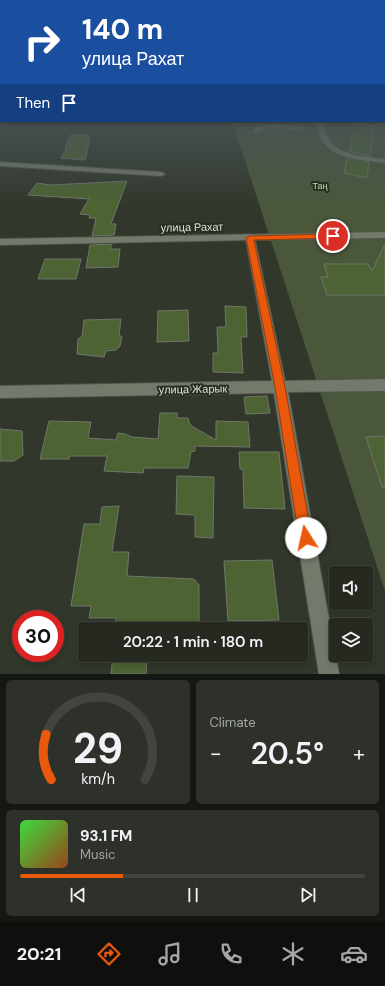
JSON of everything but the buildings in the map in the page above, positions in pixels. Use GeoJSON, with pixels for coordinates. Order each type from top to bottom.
{"type":"FeatureCollection","features":[{"type":"Feature","properties":{"kind":"street"},"geometry":{"type":"LineString","coordinates":[[328,143],[335,151],[343,154],[385,161]]}},
{"type":"Feature","properties":{"kind":"street"},"geometry":{"type":"LineString","coordinates":[[0,164],[161,174]]}},
{"type":"Feature","properties":{"kind":"street","name":"улица Рахат"},"geometry":{"type":"LineString","coordinates":[[0,242],[385,235]]}},
{"type":"Feature","properties":{"kind":"street"},"geometry":{"type":"LineString","coordinates":[[250,238],[280,387],[329,674]]}},
{"type":"Feature","properties":{"kind":"street","name":"улица Жарык"},"geometry":{"type":"LineString","coordinates":[[0,392],[385,385]]}},
{"type":"Feature","properties":{"kind":"green space","name":"Таң"},"geometry":{"type":"Polygon","coordinates":[[[239,143],[385,143],[385,591],[239,143]]]}},
{"type":"Feature","properties":{"kind":"route"},"geometry":{"type":"LineString","coordinates":[[306,538],[280,387],[250,238],[333,236]]}}]}
